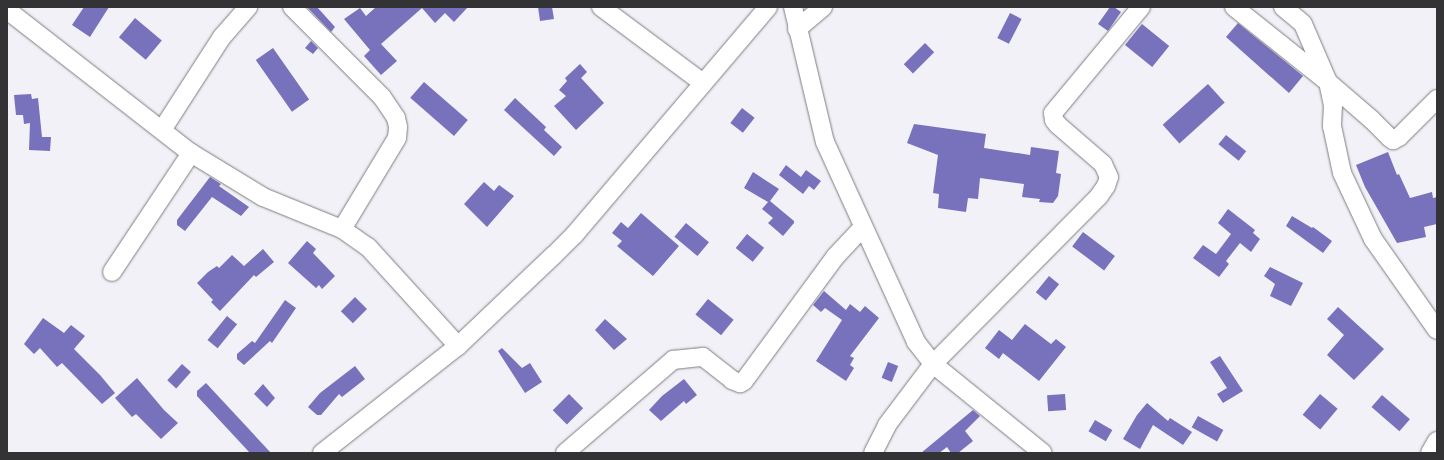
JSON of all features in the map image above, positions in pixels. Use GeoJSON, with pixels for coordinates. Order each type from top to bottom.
{"type":"FeatureCollection","features":[{"type":"Feature","properties":{"kind":"street"},"geometry":{"type":"LineString","coordinates":[[162,130],[222,37],[248,7]]}},
{"type":"Feature","properties":{"kind":"street"},"geometry":{"type":"LineString","coordinates":[[292,7],[382,96],[396,118],[398,127],[397,138],[342,229]]}},
{"type":"Feature","properties":{"kind":"street"},"geometry":{"type":"LineString","coordinates":[[601,7],[703,83]]}},
{"type":"Feature","properties":{"kind":"street"},"geometry":{"type":"LineString","coordinates":[[327,452],[458,346],[575,234],[768,7]]}},
{"type":"Feature","properties":{"kind":"street"},"geometry":{"type":"LineString","coordinates":[[793,7],[825,142],[916,342],[933,364],[1043,453]]}},
{"type":"Feature","properties":{"kind":"street"},"geometry":{"type":"LineString","coordinates":[[797,29],[823,7]]}},
{"type":"Feature","properties":{"kind":"street"},"geometry":{"type":"LineString","coordinates":[[873,453],[886,425],[933,364],[1099,196],[1106,186],[1109,178],[1103,164],[1058,125],[1054,120],[1053,112],[1140,7]]}},
{"type":"Feature","properties":{"kind":"street"},"geometry":{"type":"LineString","coordinates":[[1234,7],[1328,82],[1372,120],[1385,135],[1393,140],[1400,137],[1437,100]]}},
{"type":"Feature","properties":{"kind":"street"},"geometry":{"type":"LineString","coordinates":[[1283,7],[1303,24],[1328,82],[1333,105],[1332,126],[1342,173],[1346,182],[1381,253],[1437,330]]}},
{"type":"Feature","properties":{"kind":"street"},"geometry":{"type":"LineString","coordinates":[[8,11],[191,153],[263,197],[342,229],[368,247],[458,346]]}},
{"type":"Feature","properties":{"kind":"street"},"geometry":{"type":"LineString","coordinates":[[112,272],[191,153]]}},
{"type":"Feature","properties":{"kind":"street"},"geometry":{"type":"LineString","coordinates":[[565,453],[674,360],[703,357],[736,382],[744,381],[834,258],[863,226]]}},
{"type":"Feature","properties":{"kind":"street"},"geometry":{"type":"LineString","coordinates":[[1430,453],[1437,441]]}},
{"type":"Feature","properties":{"kind":"building"},"geometry":{"type":"Polygon","coordinates":[[[84,7],[109,7],[90,37],[72,25],[84,7]]]}},
{"type":"Feature","properties":{"kind":"building"},"geometry":{"type":"Polygon","coordinates":[[[307,7],[317,7],[335,27],[331,32],[307,7]]]}},
{"type":"Feature","properties":{"kind":"building"},"geometry":{"type":"Polygon","coordinates":[[[376,7],[468,7],[454,22],[445,13],[435,23],[422,8],[381,44],[397,61],[381,75],[364,56],[370,50],[344,19],[360,8],[366,16],[376,7]]]}},
{"type":"Feature","properties":{"kind":"building"},"geometry":{"type":"Polygon","coordinates":[[[538,7],[552,7],[554,19],[540,21],[538,7]]]}},
{"type":"Feature","properties":{"kind":"building"},"geometry":{"type":"Polygon","coordinates":[[[1110,7],[1114,7],[1121,12],[1108,31],[1098,24],[1110,7]]]}},
{"type":"Feature","properties":{"kind":"building"},"geometry":{"type":"Polygon","coordinates":[[[1010,13],[1022,19],[1009,44],[997,38],[1010,13]]]}},
{"type":"Feature","properties":{"kind":"building"},"geometry":{"type":"Polygon","coordinates":[[[135,18],[162,40],[146,60],[119,37],[135,18]]]}},
{"type":"Feature","properties":{"kind":"building"},"geometry":{"type":"Polygon","coordinates":[[[1238,23],[1303,76],[1289,93],[1226,37],[1238,23]]]}},
{"type":"Feature","properties":{"kind":"building"},"geometry":{"type":"Polygon","coordinates":[[[1142,24],[1169,46],[1152,67],[1125,45],[1142,24]]]}},
{"type":"Feature","properties":{"kind":"building"},"geometry":{"type":"Polygon","coordinates":[[[311,41],[318,48],[313,54],[305,48],[311,41]]]}},
{"type":"Feature","properties":{"kind":"building"},"geometry":{"type":"Polygon","coordinates":[[[925,43],[934,52],[913,73],[904,64],[925,43]]]}},
{"type":"Feature","properties":{"kind":"building"},"geometry":{"type":"Polygon","coordinates":[[[273,48],[309,100],[292,112],[256,60],[273,48]]]}},
{"type":"Feature","properties":{"kind":"building"},"geometry":{"type":"Polygon","coordinates":[[[580,64],[587,72],[581,78],[604,103],[576,130],[554,106],[566,96],[559,90],[567,81],[565,78],[580,64]]]}},
{"type":"Feature","properties":{"kind":"building"},"geometry":{"type":"Polygon","coordinates":[[[424,82],[468,120],[454,136],[410,98],[424,82]]]}},
{"type":"Feature","properties":{"kind":"building"},"geometry":{"type":"Polygon","coordinates":[[[1208,84],[1225,103],[1179,143],[1163,125],[1208,84]]]}},
{"type":"Feature","properties":{"kind":"building"},"geometry":{"type":"Polygon","coordinates":[[[31,94],[32,99],[38,98],[42,137],[51,137],[50,151],[29,150],[30,123],[24,124],[23,115],[16,115],[14,95],[31,94]]]}},
{"type":"Feature","properties":{"kind":"building"},"geometry":{"type":"Polygon","coordinates":[[[515,98],[546,127],[544,130],[562,147],[554,156],[504,110],[515,98]]]}},
{"type":"Feature","properties":{"kind":"building"},"geometry":{"type":"Polygon","coordinates":[[[742,108],[755,118],[743,133],[730,123],[742,108]]]}},
{"type":"Feature","properties":{"kind":"building"},"geometry":{"type":"Polygon","coordinates":[[[914,124],[986,134],[984,148],[1030,155],[1031,147],[1059,151],[1056,173],[1061,174],[1058,196],[1053,203],[1039,202],[1040,199],[1022,197],[1024,184],[980,178],[978,199],[968,198],[966,212],[938,208],[939,194],[933,193],[938,155],[907,143],[914,124]]]}},
{"type":"Feature","properties":{"kind":"building"},"geometry":{"type":"Polygon","coordinates":[[[1226,135],[1246,151],[1239,161],[1218,144],[1226,135]]]}},
{"type":"Feature","properties":{"kind":"building"},"geometry":{"type":"Polygon","coordinates":[[[1388,152],[1397,175],[1399,174],[1410,198],[1432,192],[1433,198],[1437,197],[1437,224],[1424,227],[1426,237],[1397,243],[1365,187],[1356,165],[1388,152]]]}},
{"type":"Feature","properties":{"kind":"building"},"geometry":{"type":"Polygon","coordinates":[[[786,165],[801,177],[806,170],[821,181],[814,190],[809,186],[803,194],[779,175],[786,165]]]}},
{"type":"Feature","properties":{"kind":"building"},"geometry":{"type":"Polygon","coordinates":[[[753,172],[779,189],[770,201],[794,221],[783,236],[768,223],[773,218],[762,209],[768,202],[744,188],[753,172]]]}},
{"type":"Feature","properties":{"kind":"building"},"geometry":{"type":"Polygon","coordinates":[[[210,177],[221,184],[219,186],[249,207],[241,216],[212,197],[185,231],[177,225],[177,220],[210,177]]]}},
{"type":"Feature","properties":{"kind":"building"},"geometry":{"type":"Polygon","coordinates":[[[484,182],[494,191],[499,185],[514,196],[487,227],[464,204],[484,182]]]}},
{"type":"Feature","properties":{"kind":"building"},"geometry":{"type":"Polygon","coordinates":[[[1228,209],[1255,230],[1253,233],[1260,239],[1251,252],[1240,243],[1226,261],[1229,264],[1219,277],[1193,258],[1203,245],[1216,254],[1231,234],[1218,223],[1228,209]]]}},
{"type":"Feature","properties":{"kind":"building"},"geometry":{"type":"Polygon","coordinates":[[[641,213],[679,246],[653,276],[617,246],[622,241],[612,233],[621,222],[628,228],[641,213]]]}},
{"type":"Feature","properties":{"kind":"building"},"geometry":{"type":"Polygon","coordinates":[[[1292,216],[1312,228],[1313,227],[1332,241],[1323,253],[1286,226],[1292,216]]]}},
{"type":"Feature","properties":{"kind":"building"},"geometry":{"type":"Polygon","coordinates":[[[686,223],[709,242],[697,256],[674,237],[686,223]]]}},
{"type":"Feature","properties":{"kind":"building"},"geometry":{"type":"Polygon","coordinates":[[[1083,232],[1115,256],[1104,270],[1072,246],[1083,232]]]}},
{"type":"Feature","properties":{"kind":"building"},"geometry":{"type":"Polygon","coordinates":[[[747,234],[764,248],[753,262],[736,248],[747,234]]]}},
{"type":"Feature","properties":{"kind":"building"},"geometry":{"type":"Polygon","coordinates":[[[307,241],[316,249],[313,253],[335,276],[322,289],[319,285],[316,288],[288,263],[307,241]]]}},
{"type":"Feature","properties":{"kind":"building"},"geometry":{"type":"Polygon","coordinates":[[[263,249],[274,262],[256,277],[254,275],[220,311],[211,302],[213,300],[197,283],[208,272],[217,266],[219,268],[232,255],[244,266],[263,249]]]}},
{"type":"Feature","properties":{"kind":"building"},"geometry":{"type":"Polygon","coordinates":[[[1270,267],[1303,283],[1291,306],[1270,296],[1275,284],[1264,276],[1270,267]]]}},
{"type":"Feature","properties":{"kind":"building"},"geometry":{"type":"Polygon","coordinates":[[[1049,276],[1059,284],[1046,301],[1036,292],[1049,276]]]}},
{"type":"Feature","properties":{"kind":"building"},"geometry":{"type":"Polygon","coordinates":[[[824,291],[846,310],[850,304],[860,312],[865,306],[879,318],[850,356],[854,358],[850,365],[854,368],[846,381],[816,361],[842,320],[825,308],[821,312],[813,305],[824,291]]]}},
{"type":"Feature","properties":{"kind":"building"},"geometry":{"type":"Polygon","coordinates":[[[355,297],[367,309],[353,323],[341,311],[355,297]]]}},
{"type":"Feature","properties":{"kind":"building"},"geometry":{"type":"Polygon","coordinates":[[[708,299],[734,320],[721,335],[695,315],[708,299]]]}},
{"type":"Feature","properties":{"kind":"building"},"geometry":{"type":"Polygon","coordinates":[[[285,300],[296,308],[272,343],[270,341],[244,365],[237,359],[237,354],[252,341],[255,343],[285,300]]]}},
{"type":"Feature","properties":{"kind":"building"},"geometry":{"type":"Polygon","coordinates":[[[1338,307],[1384,349],[1354,380],[1327,355],[1344,335],[1327,319],[1338,307]]]}},
{"type":"Feature","properties":{"kind":"building"},"geometry":{"type":"Polygon","coordinates":[[[227,316],[237,324],[218,348],[207,340],[227,316]]]}},
{"type":"Feature","properties":{"kind":"building"},"geometry":{"type":"Polygon","coordinates":[[[43,318],[64,333],[71,325],[85,336],[74,349],[100,375],[115,393],[102,404],[62,363],[57,367],[40,348],[34,354],[24,344],[43,318]]]}},
{"type":"Feature","properties":{"kind":"building"},"geometry":{"type":"Polygon","coordinates":[[[605,319],[627,339],[614,350],[595,330],[605,319]]]}},
{"type":"Feature","properties":{"kind":"building"},"geometry":{"type":"Polygon","coordinates":[[[1025,324],[1051,344],[1056,339],[1066,347],[1039,381],[1003,353],[999,359],[985,348],[999,330],[1012,340],[1025,324]]]}},
{"type":"Feature","properties":{"kind":"building"},"geometry":{"type":"Polygon","coordinates":[[[502,348],[522,368],[530,363],[542,382],[525,393],[498,351],[502,348]]]}},
{"type":"Feature","properties":{"kind":"building"},"geometry":{"type":"Polygon","coordinates":[[[1220,356],[1243,391],[1223,403],[1217,394],[1227,388],[1210,362],[1220,356]]]}},
{"type":"Feature","properties":{"kind":"building"},"geometry":{"type":"Polygon","coordinates":[[[888,362],[898,366],[892,382],[882,378],[888,362]]]}},
{"type":"Feature","properties":{"kind":"building"},"geometry":{"type":"Polygon","coordinates":[[[182,364],[191,372],[176,388],[167,380],[182,364]]]}},
{"type":"Feature","properties":{"kind":"building"},"geometry":{"type":"Polygon","coordinates":[[[355,366],[365,379],[342,397],[339,394],[321,415],[317,415],[308,407],[320,393],[355,366]]]}},
{"type":"Feature","properties":{"kind":"building"},"geometry":{"type":"Polygon","coordinates":[[[137,378],[164,410],[178,423],[161,439],[136,414],[132,417],[115,398],[137,378]]]}},
{"type":"Feature","properties":{"kind":"building"},"geometry":{"type":"Polygon","coordinates":[[[684,379],[697,395],[686,404],[684,401],[661,421],[649,410],[662,396],[684,379]]]}},
{"type":"Feature","properties":{"kind":"building"},"geometry":{"type":"Polygon","coordinates":[[[206,383],[271,453],[250,453],[197,396],[197,391],[206,383]]]}},
{"type":"Feature","properties":{"kind":"building"},"geometry":{"type":"Polygon","coordinates":[[[263,384],[275,398],[267,407],[254,394],[263,384]]]}},
{"type":"Feature","properties":{"kind":"building"},"geometry":{"type":"Polygon","coordinates":[[[569,394],[583,408],[567,424],[553,410],[569,394]]]}},
{"type":"Feature","properties":{"kind":"building"},"geometry":{"type":"Polygon","coordinates":[[[1065,394],[1066,410],[1048,411],[1047,395],[1065,394]]]}},
{"type":"Feature","properties":{"kind":"building"},"geometry":{"type":"Polygon","coordinates":[[[1320,394],[1338,409],[1320,429],[1303,415],[1320,394]]]}},
{"type":"Feature","properties":{"kind":"building"},"geometry":{"type":"Polygon","coordinates":[[[1382,395],[1410,419],[1399,431],[1372,407],[1382,395]]]}},
{"type":"Feature","properties":{"kind":"building"},"geometry":{"type":"Polygon","coordinates":[[[1147,403],[1168,421],[1170,418],[1192,432],[1183,445],[1153,425],[1140,449],[1123,439],[1137,415],[1147,403]]]}},
{"type":"Feature","properties":{"kind":"building"},"geometry":{"type":"Polygon","coordinates":[[[973,410],[980,416],[965,431],[973,441],[958,453],[951,453],[947,447],[939,453],[921,453],[973,410]]]}},
{"type":"Feature","properties":{"kind":"building"},"geometry":{"type":"Polygon","coordinates":[[[1198,416],[1223,430],[1217,441],[1192,427],[1198,416]]]}},
{"type":"Feature","properties":{"kind":"building"},"geometry":{"type":"Polygon","coordinates":[[[1095,420],[1112,430],[1106,441],[1088,431],[1095,420]]]}}]}
